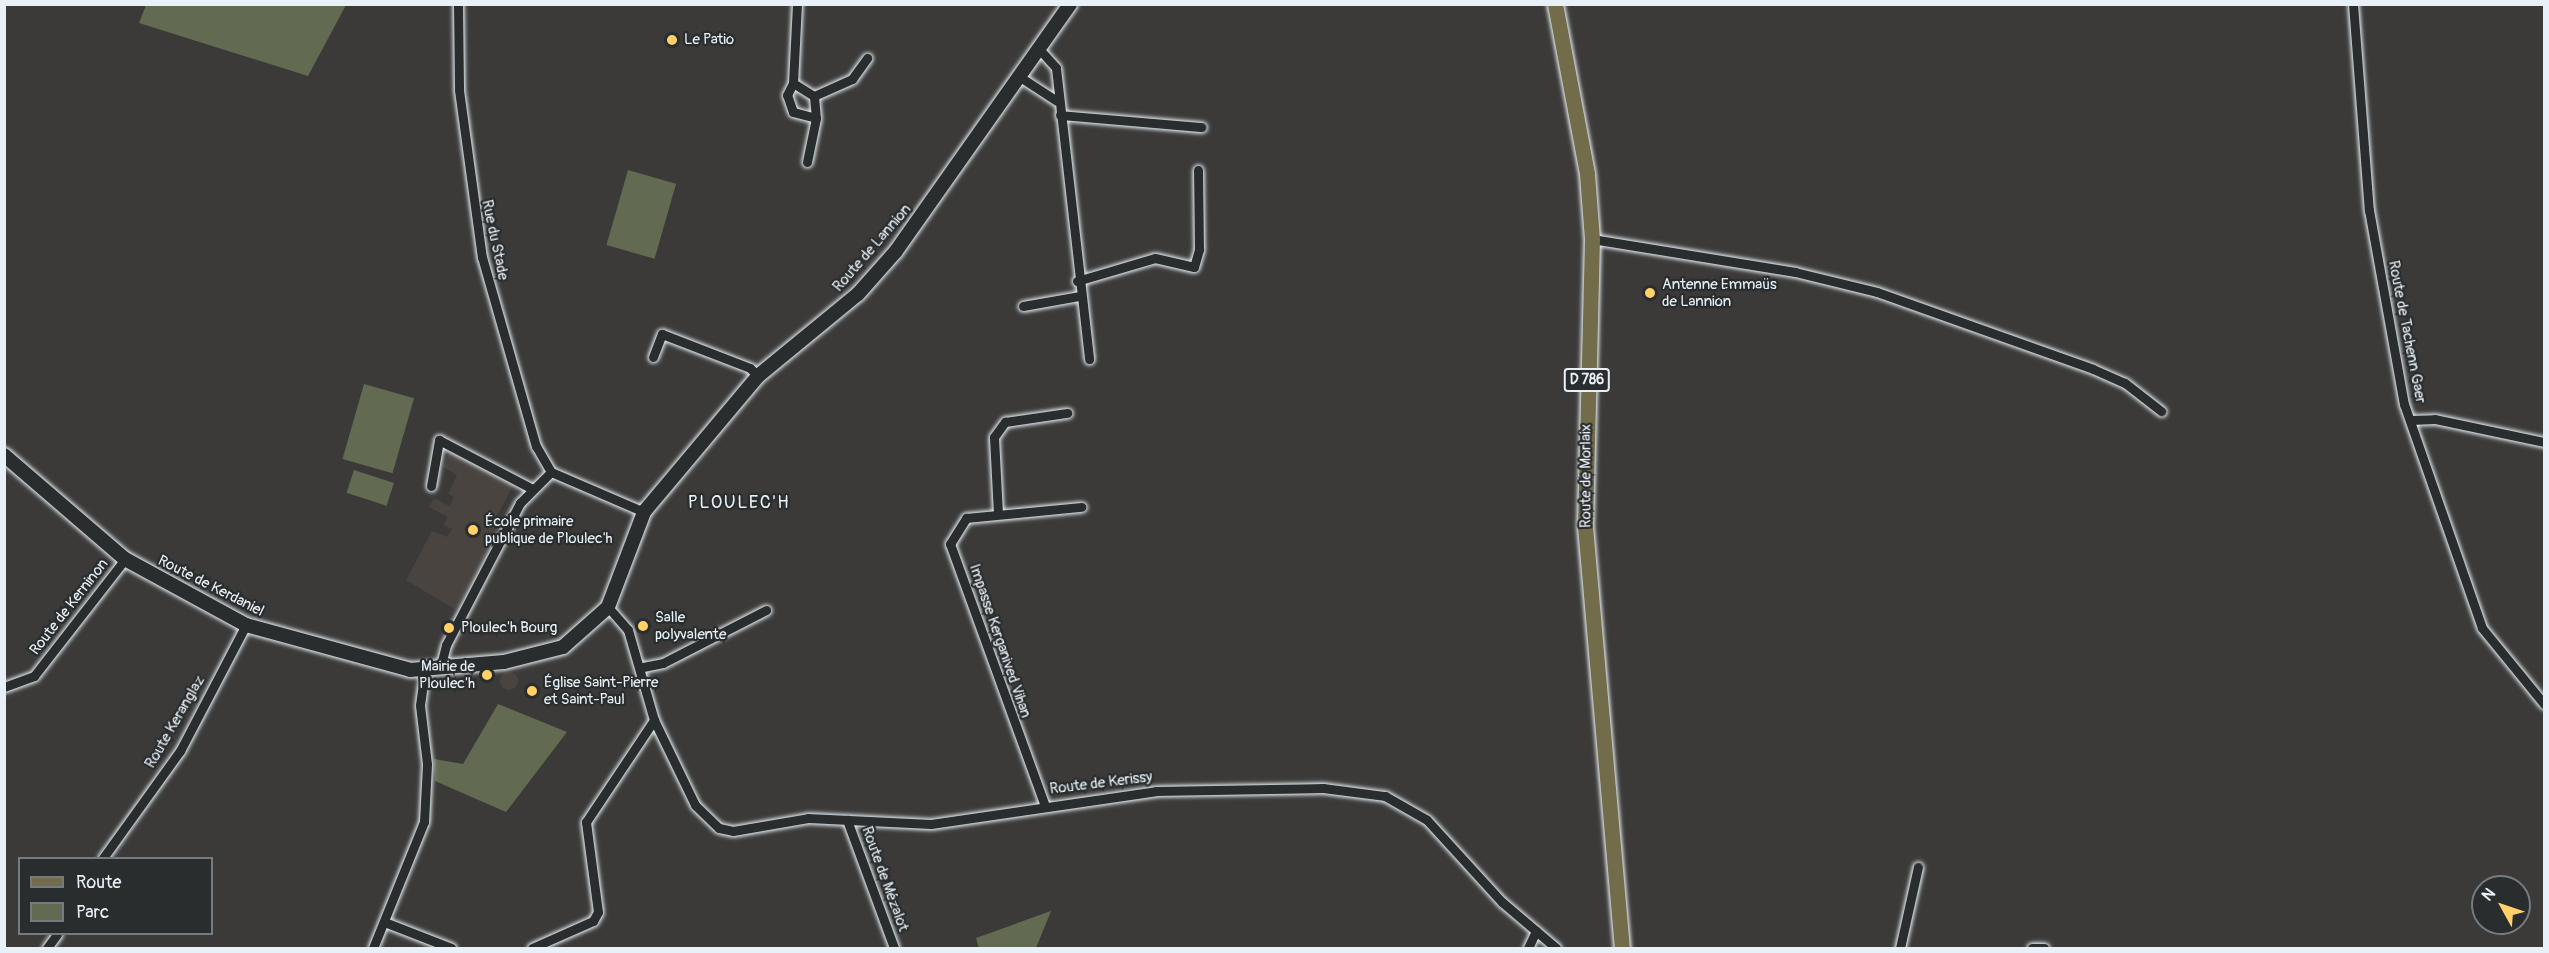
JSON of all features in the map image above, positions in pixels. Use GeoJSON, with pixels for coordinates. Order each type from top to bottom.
{"type":"FeatureCollection","features":[{"type":"Feature","properties":{"kind":"main road","name":"Route de Morlaix"},"geometry":{"type":"LineString","coordinates":[[1555,4],[1587,174],[1592,239],[1586,526],[1622,948]]}},
{"type":"Feature","properties":{"kind":"street","name":"Rue du Stade"},"geometry":{"type":"LineString","coordinates":[[458,4],[459,90],[482,257],[536,446],[551,472]]}},
{"type":"Feature","properties":{"kind":"street"},"geometry":{"type":"LineString","coordinates":[[797,4],[793,83],[787,95],[793,112],[816,118]]}},
{"type":"Feature","properties":{"kind":"street","name":"Route de Lannion"},"geometry":{"type":"LineString","coordinates":[[608,607],[644,512],[758,376],[875,275],[936,199],[1070,4]]}},
{"type":"Feature","properties":{"kind":"street","name":"Route de Tachenn Gaer"},"geometry":{"type":"LineString","coordinates":[[2353,4],[2369,210],[2390,339],[2410,420],[2482,628],[2544,704]]}},
{"type":"Feature","properties":{"kind":"street"},"geometry":{"type":"LineString","coordinates":[[1040,50],[1056,68],[1057,101],[1077,281],[1089,359]]}},
{"type":"Feature","properties":{"kind":"street"},"geometry":{"type":"LineString","coordinates":[[814,96],[852,79],[867,58]]}},
{"type":"Feature","properties":{"kind":"street"},"geometry":{"type":"LineString","coordinates":[[1020,77],[1057,101]]}},
{"type":"Feature","properties":{"kind":"street"},"geometry":{"type":"LineString","coordinates":[[793,83],[814,96]]}},
{"type":"Feature","properties":{"kind":"street"},"geometry":{"type":"LineString","coordinates":[[807,162],[816,118],[814,96]]}},
{"type":"Feature","properties":{"kind":"street"},"geometry":{"type":"LineString","coordinates":[[1060,115],[1201,127]]}},
{"type":"Feature","properties":{"kind":"street"},"geometry":{"type":"LineString","coordinates":[[1077,281],[1155,258],[1194,267],[1199,249],[1198,170]]}},
{"type":"Feature","properties":{"kind":"street"},"geometry":{"type":"LineString","coordinates":[[1592,239],[1795,272],[1877,292],[2093,369],[2125,383],[2161,411]]}},
{"type":"Feature","properties":{"kind":"street"},"geometry":{"type":"LineString","coordinates":[[1023,306],[1080,296]]}},
{"type":"Feature","properties":{"kind":"street"},"geometry":{"type":"LineString","coordinates":[[653,357],[662,334],[758,376]]}},
{"type":"Feature","properties":{"kind":"street"},"geometry":{"type":"LineString","coordinates":[[1067,413],[1005,422],[994,437],[998,514],[1081,507]]}},
{"type":"Feature","properties":{"kind":"street"},"geometry":{"type":"LineString","coordinates":[[2410,420],[2429,418],[2544,442]]}},
{"type":"Feature","properties":{"kind":"street"},"geometry":{"type":"LineString","coordinates":[[431,486],[439,440],[531,488]]}},
{"type":"Feature","properties":{"kind":"street","name":"Route de Kerdaniel"},"geometry":{"type":"LineString","coordinates":[[4,455],[125,559],[246,625],[386,666],[433,670],[563,647],[608,607]]}},
{"type":"Feature","properties":{"kind":"street"},"geometry":{"type":"LineString","coordinates":[[373,948],[387,923],[424,822],[427,764],[420,705],[433,670],[465,606],[531,488],[551,472],[644,512]]}},
{"type":"Feature","properties":{"kind":"street","name":"Impasse Kerganived Vihan"},"geometry":{"type":"LineString","coordinates":[[998,514],[966,518],[950,544],[1045,806]]}},
{"type":"Feature","properties":{"kind":"street","name":"Route de Kerninon"},"geometry":{"type":"LineString","coordinates":[[4,687],[34,676],[125,559]]}},
{"type":"Feature","properties":{"kind":"street","name":"Route de Kerissy"},"geometry":{"type":"LineString","coordinates":[[608,607],[628,630],[643,667],[654,720],[695,805],[720,828],[747,829],[808,818],[931,824],[1156,791],[1323,788],[1385,796],[1427,820],[1536,931],[1557,948]]}},
{"type":"Feature","properties":{"kind":"street"},"geometry":{"type":"LineString","coordinates":[[643,667],[663,663],[766,610]]}},
{"type":"Feature","properties":{"kind":"street","name":"Route Keranglaz"},"geometry":{"type":"LineString","coordinates":[[104,857],[180,751],[246,625]]}},
{"type":"Feature","properties":{"kind":"street"},"geometry":{"type":"LineString","coordinates":[[532,948],[593,921],[598,912],[586,822],[654,720]]}},
{"type":"Feature","properties":{"kind":"street","name":"Route de Mézalot"},"geometry":{"type":"LineString","coordinates":[[847,820],[894,948]]}},
{"type":"Feature","properties":{"kind":"street"},"geometry":{"type":"LineString","coordinates":[[1900,948],[1918,867]]}},
{"type":"Feature","properties":{"kind":"street"},"geometry":{"type":"LineString","coordinates":[[387,923],[451,948]]}},
{"type":"Feature","properties":{"kind":"street"},"geometry":{"type":"LineString","coordinates":[[1528,948],[1536,931]]}},
{"type":"Feature","properties":{"kind":"street"},"geometry":{"type":"LineString","coordinates":[[47,948],[56,935]]}},
{"type":"Feature","properties":{"kind":"street"},"geometry":{"type":"LineString","coordinates":[[2032,948],[2044,948]]}},
{"type":"Feature","properties":{"kind":"shaded area","name":"École primaire publique de Ploulec'h"},"geometry":{"type":"Polygon","coordinates":[[[450,451],[514,484],[493,523],[497,533],[456,610],[406,580],[432,531],[447,537],[452,529],[444,525],[448,517],[429,507],[434,498],[449,506],[454,497],[448,494],[457,475],[443,467],[450,451]]]}},
{"type":"Feature","properties":{"kind":"shaded area"},"geometry":{"type":"Polygon","coordinates":[[[509,672],[515,675],[518,681],[515,687],[509,690],[503,687],[500,681],[503,675],[509,672]]]}},
{"type":"Feature","properties":{"kind":"green space"},"geometry":{"type":"Polygon","coordinates":[[[146,4],[346,5],[308,76],[139,23],[146,4]]]}},
{"type":"Feature","properties":{"kind":"green space"},"geometry":{"type":"Polygon","coordinates":[[[628,170],[676,184],[655,259],[607,245],[628,170]]]}},
{"type":"Feature","properties":{"kind":"green space"},"geometry":{"type":"Polygon","coordinates":[[[364,384],[414,398],[392,473],[343,459],[364,384]]]}},
{"type":"Feature","properties":{"kind":"green space"},"geometry":{"type":"Polygon","coordinates":[[[354,470],[394,483],[387,506],[347,493],[354,470]]]}},
{"type":"Feature","properties":{"kind":"green space"},"geometry":{"type":"Polygon","coordinates":[[[498,704],[567,732],[506,812],[435,781],[434,759],[463,764],[498,704]]]}},
{"type":"Feature","properties":{"kind":"green space"},"geometry":{"type":"Polygon","coordinates":[[[1051,911],[1036,948],[979,948],[976,938],[1051,911]]]}},
{"type":"Feature","properties":{"kind":"place","name":"Le Patio"},"geometry":{"type":"Point","coordinates":[672,40]}},
{"type":"Feature","properties":{"kind":"place","name":"Antenne Emmaüs de Lannion"},"geometry":{"type":"Point","coordinates":[1650,293]}},
{"type":"Feature","properties":{"kind":"place","name":"École primaire publique de Ploulec'h"},"geometry":{"type":"Point","coordinates":[473,530]}},
{"type":"Feature","properties":{"kind":"place","name":"Salle polyvalente"},"geometry":{"type":"Point","coordinates":[643,626]}},
{"type":"Feature","properties":{"kind":"place","name":"Ploulec'h Bourg"},"geometry":{"type":"Point","coordinates":[449,628]}},
{"type":"Feature","properties":{"kind":"place","name":"Mairie de Ploulec'h"},"geometry":{"type":"Point","coordinates":[487,675]}},
{"type":"Feature","properties":{"kind":"place","name":"Église Saint-Pierre et Saint-Paul"},"geometry":{"type":"Point","coordinates":[532,691]}},
{"type":"Feature","properties":{"kind":"district","name":"PLOULEC'H"},"geometry":{"type":"Point","coordinates":[739,503]}}]}
